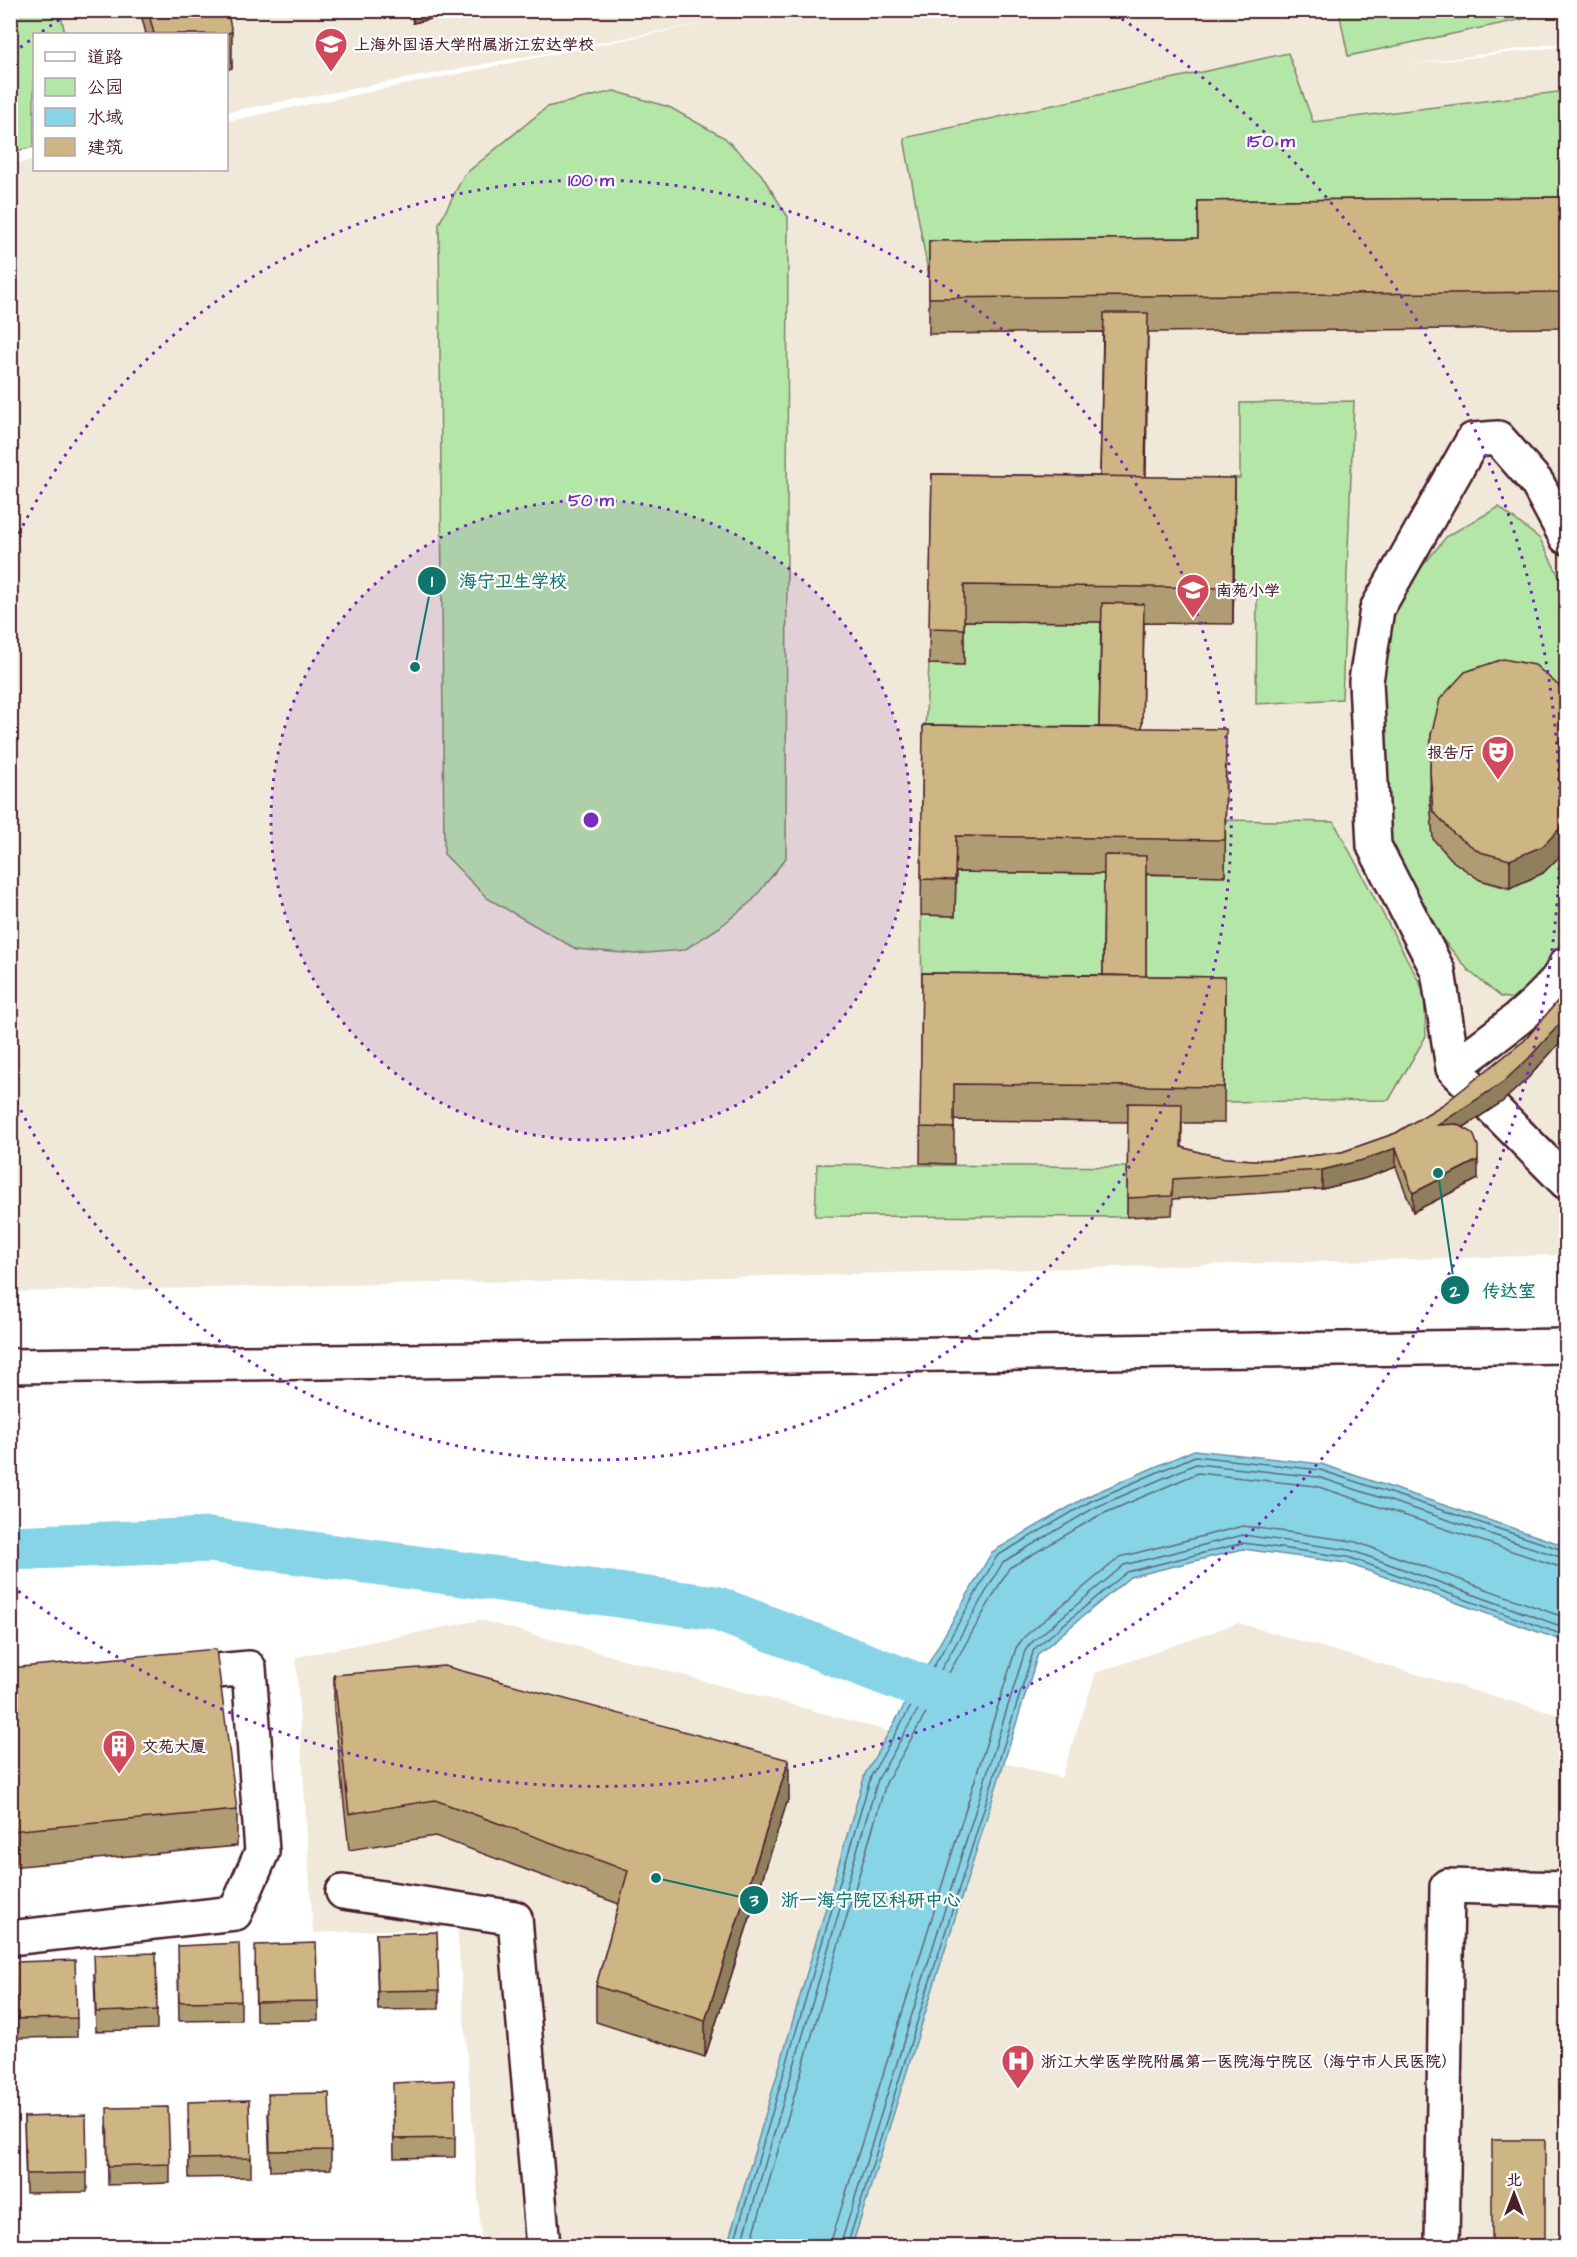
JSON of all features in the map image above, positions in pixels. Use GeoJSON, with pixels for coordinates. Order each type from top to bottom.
{"type":"FeatureCollection","features":[{"type":"Feature","properties":{"kind":"street"},"geometry":{"type":"LineString","coordinates":[[1566,537],[1537,483],[1498,438],[1473,440],[1377,609],[1366,681],[1374,846],[1438,971],[1453,1068],[1566,1182]]}},
{"type":"Feature","properties":{"kind":"street"},"geometry":{"type":"LineString","coordinates":[[1453,1068],[1518,1020],[1562,975],[1566,964]]}},
{"type":"Feature","properties":{"kind":"street"},"geometry":{"type":"LineString","coordinates":[[10,1366],[1566,1346]]}},
{"type":"Feature","properties":{"kind":"street"},"geometry":{"type":"LineString","coordinates":[[10,1938],[235,1913],[262,1852],[249,1668],[142,1677]]}},
{"type":"Feature","properties":{"kind":"street"},"geometry":{"type":"LineString","coordinates":[[1442,2247],[1447,1886],[1566,1889]]}},
{"type":"Feature","properties":{"kind":"street"},"geometry":{"type":"LineString","coordinates":[[343,1892],[515,1918],[543,2247]]}},
{"type":"Feature","properties":{"kind":"shaded area"},"geometry":{"type":"Polygon","coordinates":[[[11,11],[1566,11],[1566,42],[1402,66],[1566,46],[1566,1255],[814,1275],[11,1292],[11,165],[33,160],[33,171],[228,171],[228,121],[721,20],[228,112],[228,33],[33,33],[33,147],[11,152],[11,11]]]}},
{"type":"Feature","properties":{"kind":"shaded area","name":"浙江大学医学院附属第一医院海宁院区（海宁市人民医院）"},"geometry":{"type":"Polygon","coordinates":[[[480,1620],[1061,1778],[1096,1673],[1238,1623],[1566,1717],[1566,2246],[482,2246],[457,1927],[313,1933],[296,1657],[480,1620]]]}},
{"type":"Feature","properties":{"kind":"green space"},"geometry":{"type":"Polygon","coordinates":[[[11,10],[60,11],[65,33],[33,33],[33,147],[11,152],[11,10]]]}},
{"type":"Feature","properties":{"kind":"green space"},"geometry":{"type":"Polygon","coordinates":[[[1339,10],[1566,10],[1348,56],[1339,11],[1339,10]]]}},
{"type":"Feature","properties":{"kind":"green space"},"geometry":{"type":"Polygon","coordinates":[[[1288,53],[1313,122],[1566,91],[1566,233],[1198,237],[1198,274],[929,277],[904,138],[1288,53]]]}},
{"type":"Feature","properties":{"kind":"green space"},"geometry":{"type":"Polygon","coordinates":[[[614,91],[669,107],[725,138],[761,174],[788,217],[786,858],[753,900],[720,927],[684,950],[635,954],[576,949],[487,898],[444,854],[439,224],[464,175],[547,107],[614,91]]]}},
{"type":"Feature","properties":{"kind":"green space"},"geometry":{"type":"Polygon","coordinates":[[[1354,401],[1342,699],[1256,704],[1257,594],[1233,594],[1235,514],[1145,513],[1146,477],[1240,478],[1240,403],[1354,401]]]}},
{"type":"Feature","properties":{"kind":"green space"},"geometry":{"type":"Polygon","coordinates":[[[1499,507],[1540,539],[1566,590],[1566,724],[1440,727],[1430,765],[1433,839],[1454,862],[1480,880],[1509,889],[1543,873],[1566,850],[1566,932],[1546,969],[1532,987],[1514,999],[1501,997],[1469,971],[1434,929],[1385,836],[1381,686],[1383,632],[1412,579],[1447,536],[1499,507]]]}},
{"type":"Feature","properties":{"kind":"green space"},"geometry":{"type":"Polygon","coordinates":[[[964,621],[1102,622],[1099,763],[923,761],[929,664],[964,665],[964,621]]]}},
{"type":"Feature","properties":{"kind":"green space"},"geometry":{"type":"Polygon","coordinates":[[[1225,820],[1334,822],[1424,991],[1426,1036],[1389,1100],[1224,1102],[1146,1011],[1146,875],[1225,875],[1225,820]]]}},
{"type":"Feature","properties":{"kind":"green space"},"geometry":{"type":"Polygon","coordinates":[[[956,872],[1104,874],[1103,1011],[922,1009],[921,915],[955,916],[956,872]]]}},
{"type":"Feature","properties":{"kind":"green space"},"geometry":{"type":"Polygon","coordinates":[[[817,1164],[1128,1167],[1127,1217],[815,1216],[817,1164]]]}},
{"type":"Feature","properties":{"kind":"water"},"geometry":{"type":"Polygon","coordinates":[[[1194,1450],[1321,1464],[1566,1546],[1566,1642],[1346,1563],[1243,1549],[1130,1577],[1038,1654],[852,2246],[727,2246],[865,1774],[992,1552],[1088,1496],[1194,1450]]]}},
{"type":"Feature","properties":{"kind":"building"},"geometry":{"type":"Polygon","coordinates":[[[148,10],[227,10],[232,32],[228,33],[154,33],[148,10]]]}},
{"type":"Feature","properties":{"kind":"building"},"geometry":{"type":"Polygon","coordinates":[[[1566,197],[1566,292],[929,298],[929,241],[1198,238],[1198,201],[1566,197]]]}},
{"type":"Feature","properties":{"kind":"building"},"geometry":{"type":"Polygon","coordinates":[[[1104,313],[1148,313],[1145,477],[1100,476],[1104,313]]]}},
{"type":"Feature","properties":{"kind":"building"},"geometry":{"type":"Polygon","coordinates":[[[932,474],[1235,478],[1233,588],[964,585],[964,629],[929,628],[932,474]]]}},
{"type":"Feature","properties":{"kind":"building"},"geometry":{"type":"Polygon","coordinates":[[[1102,603],[1144,604],[1142,728],[1099,727],[1102,603]]]}},
{"type":"Feature","properties":{"kind":"building","name":"报告厅"},"geometry":{"type":"Polygon","coordinates":[[[1503,659],[1535,665],[1559,686],[1566,696],[1566,822],[1543,846],[1510,860],[1480,852],[1454,834],[1433,811],[1430,771],[1431,735],[1440,699],[1465,672],[1503,659]]]}},
{"type":"Feature","properties":{"kind":"building"},"geometry":{"type":"Polygon","coordinates":[[[923,725],[1226,729],[1225,840],[956,836],[955,880],[921,879],[923,725]]]}},
{"type":"Feature","properties":{"kind":"building"},"geometry":{"type":"Polygon","coordinates":[[[1104,855],[1146,856],[1146,976],[1103,975],[1104,855]]]}},
{"type":"Feature","properties":{"kind":"building"},"geometry":{"type":"Polygon","coordinates":[[[922,973],[1225,977],[1224,1087],[954,1084],[954,1128],[920,1127],[922,973]]]}},
{"type":"Feature","properties":{"kind":"building"},"geometry":{"type":"Polygon","coordinates":[[[1566,991],[1566,1017],[1528,1059],[1502,1083],[1438,1125],[1457,1124],[1473,1133],[1478,1146],[1478,1160],[1413,1193],[1396,1148],[1363,1160],[1322,1170],[1173,1179],[1172,1196],[1127,1198],[1128,1103],[1182,1104],[1181,1147],[1202,1153],[1253,1160],[1286,1159],[1342,1152],[1396,1133],[1444,1104],[1525,1040],[1566,991]]]}},
{"type":"Feature","properties":{"kind":"building","name":"文苑大厦"},"geometry":{"type":"Polygon","coordinates":[[[216,1649],[237,1810],[10,1831],[10,1668],[216,1649]]]}},
{"type":"Feature","properties":{"kind":"building"},"geometry":{"type":"Polygon","coordinates":[[[444,1666],[789,1760],[705,2021],[596,1986],[628,1871],[435,1800],[349,1814],[334,1675],[444,1666]]]}},
{"type":"Feature","properties":{"kind":"building"},"geometry":{"type":"Polygon","coordinates":[[[437,1932],[439,1990],[378,1991],[376,1934],[437,1932]]]}},
{"type":"Feature","properties":{"kind":"building"},"geometry":{"type":"Polygon","coordinates":[[[239,1943],[241,2001],[179,2002],[178,1946],[239,1943]]]}},
{"type":"Feature","properties":{"kind":"building"},"geometry":{"type":"Polygon","coordinates":[[[316,1943],[318,2001],[256,2002],[255,1945],[316,1943]]]}},
{"type":"Feature","properties":{"kind":"building"},"geometry":{"type":"Polygon","coordinates":[[[156,1953],[157,2010],[96,2012],[94,1955],[156,1953]]]}},
{"type":"Feature","properties":{"kind":"building"},"geometry":{"type":"Polygon","coordinates":[[[75,1960],[77,2018],[16,2019],[14,1962],[75,1960]]]}},
{"type":"Feature","properties":{"kind":"building"},"geometry":{"type":"Polygon","coordinates":[[[454,2080],[455,2138],[394,2139],[393,2083],[454,2080]]]}},
{"type":"Feature","properties":{"kind":"building"},"geometry":{"type":"Polygon","coordinates":[[[329,2093],[331,2150],[270,2151],[268,2094],[329,2093]]]}},
{"type":"Feature","properties":{"kind":"building"},"geometry":{"type":"Polygon","coordinates":[[[249,2100],[251,2158],[189,2159],[188,2102],[249,2100]]]}},
{"type":"Feature","properties":{"kind":"building"},"geometry":{"type":"Polygon","coordinates":[[[168,2107],[170,2164],[108,2166],[107,2108],[168,2107]]]}},
{"type":"Feature","properties":{"kind":"building"},"geometry":{"type":"Polygon","coordinates":[[[86,2115],[87,2173],[26,2174],[24,2117],[86,2115]]]}},
{"type":"Feature","properties":{"kind":"building"},"geometry":{"type":"Polygon","coordinates":[[[1492,2140],[1545,2140],[1545,2247],[1492,2247],[1492,2140]]]}},
{"type":"Feature","properties":{"kind":"waterway"},"geometry":{"type":"LineString","coordinates":[[10,1548],[209,1540],[715,1608],[951,1698]]}},
{"type":"Feature","properties":{"kind":"place","name":"上海外国语大学附属浙江宏达学校"},"geometry":{"type":"Point","coordinates":[331,73]}},
{"type":"Feature","properties":{"kind":"place","name":"南苑小学"},"geometry":{"type":"Point","coordinates":[1193,619]}},
{"type":"Feature","properties":{"kind":"place","name":"海宁卫生学校"},"geometry":{"type":"Point","coordinates":[415,667]}},
{"type":"Feature","properties":{"kind":"place","name":"报告厅"},"geometry":{"type":"Point","coordinates":[1498,781]}},
{"type":"Feature","properties":{"kind":"place","name":"传达室"},"geometry":{"type":"Point","coordinates":[1438,1173]}},
{"type":"Feature","properties":{"kind":"place","name":"文苑大厦"},"geometry":{"type":"Point","coordinates":[119,1775]}},
{"type":"Feature","properties":{"kind":"place","name":"浙一海宁院区科研中心"},"geometry":{"type":"Point","coordinates":[656,1878]}},
{"type":"Feature","properties":{"kind":"place","name":"浙江大学医学院附属第一医院海宁院区（海宁市人民医院）"},"geometry":{"type":"Point","coordinates":[1018,2090]}}]}
